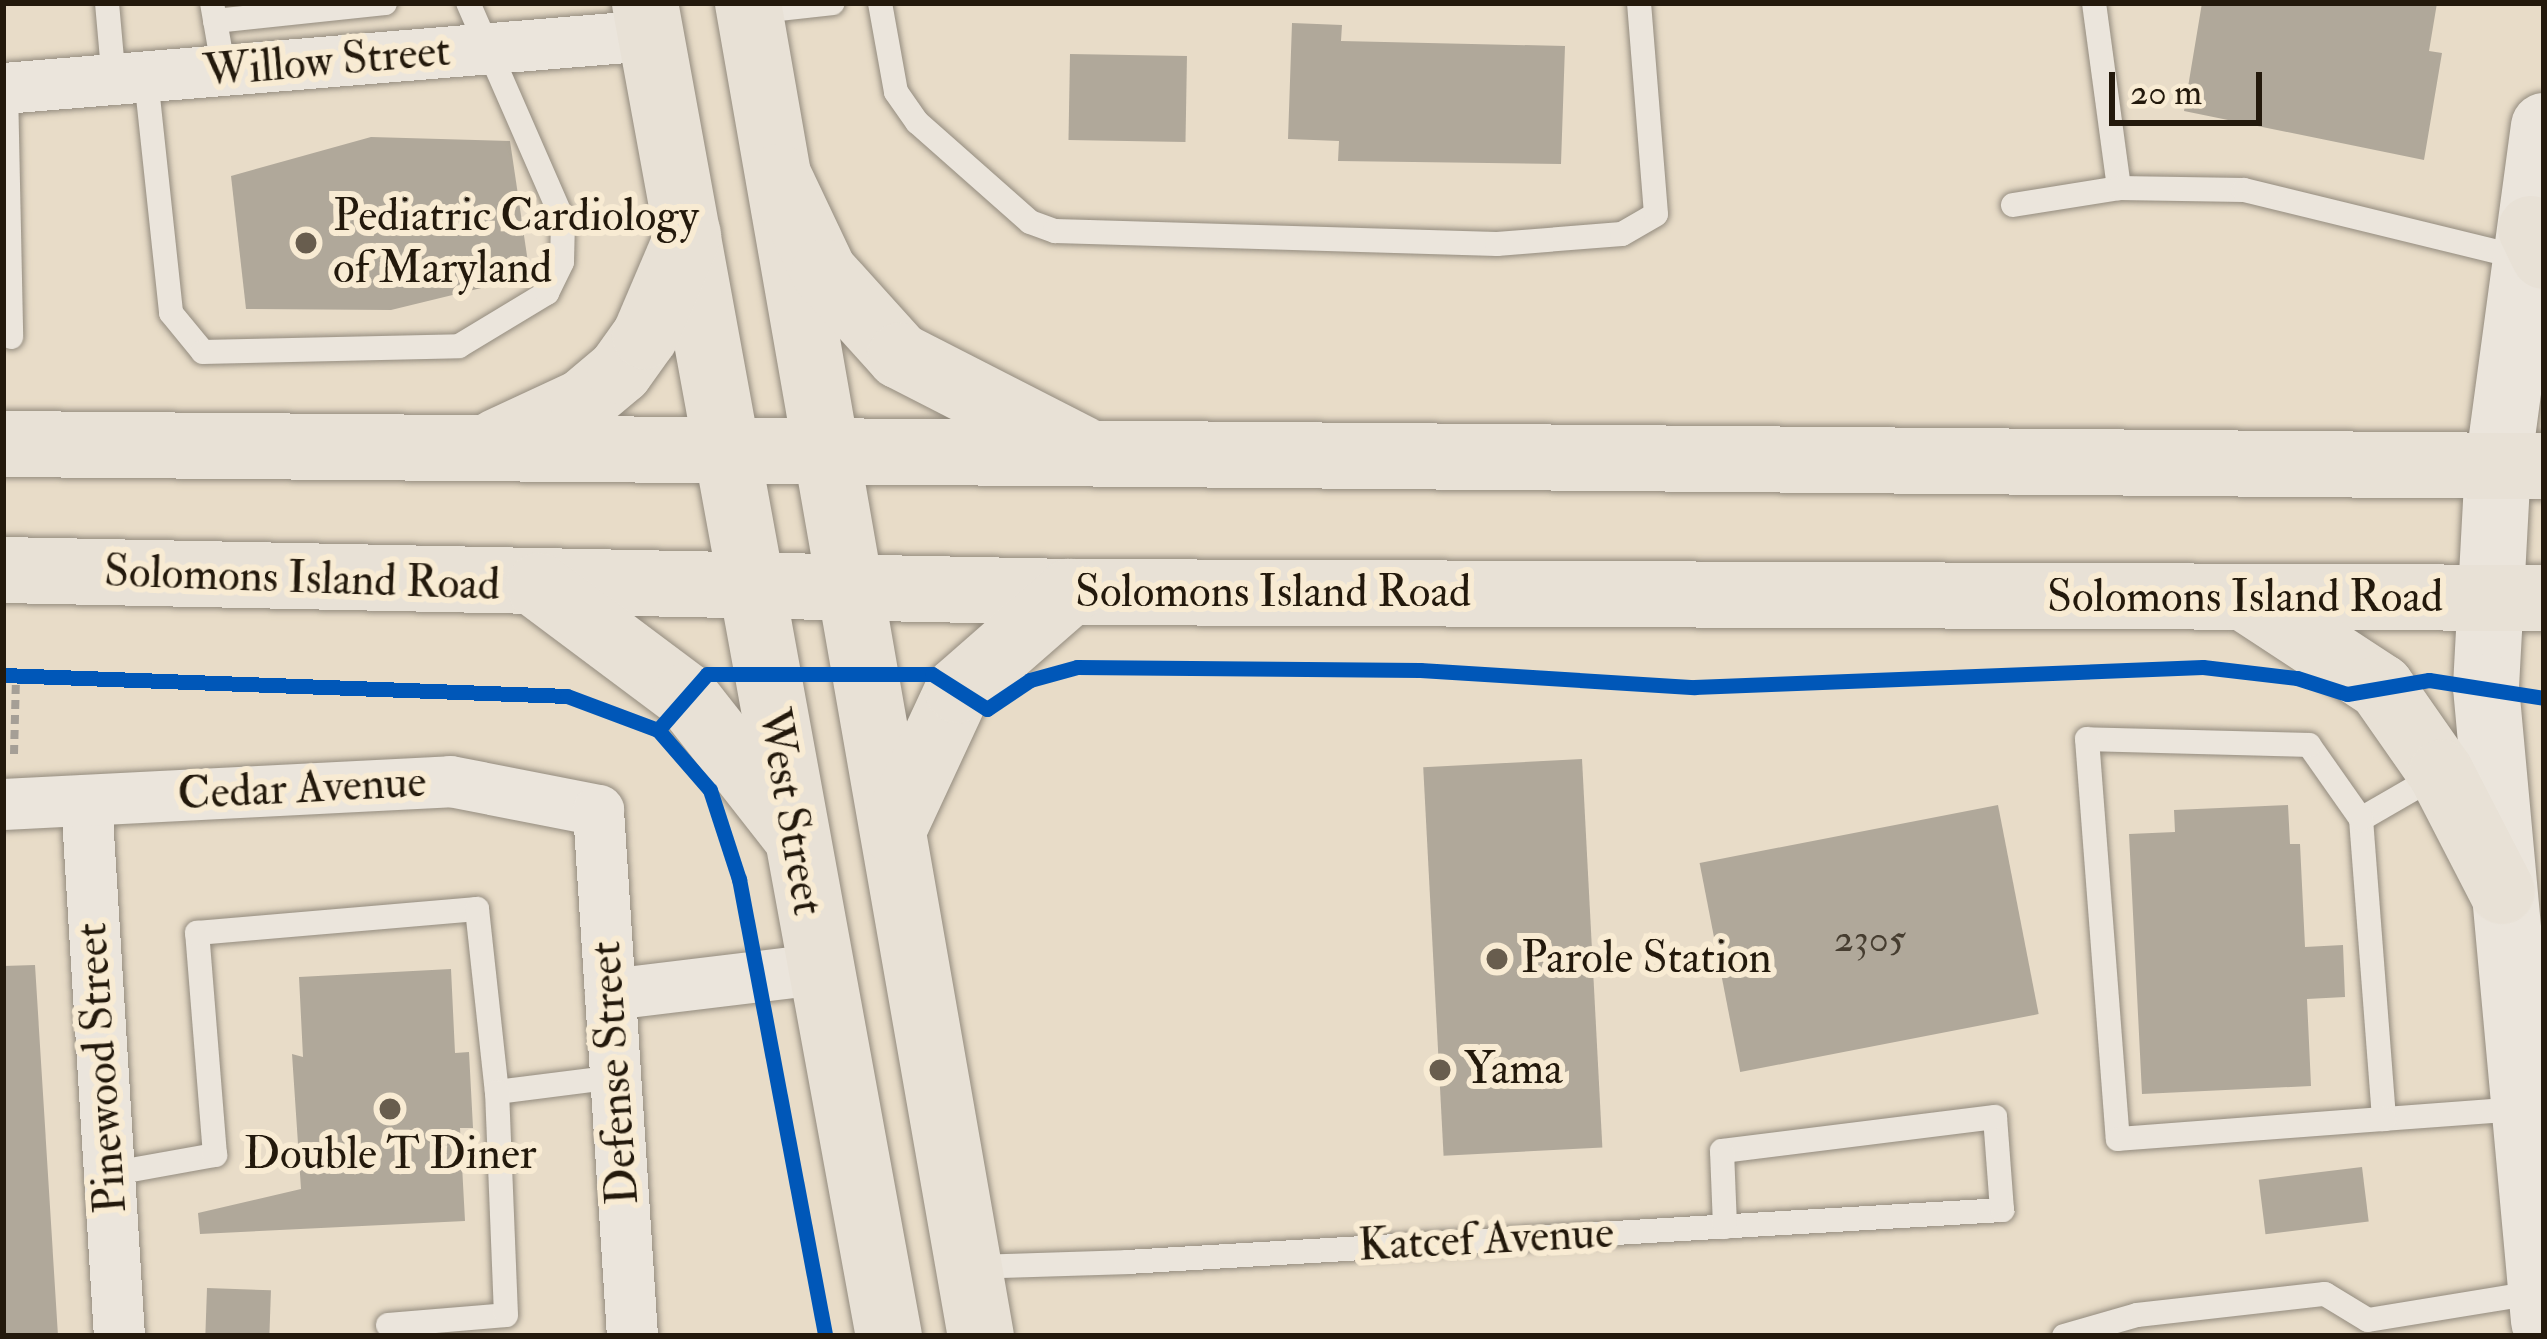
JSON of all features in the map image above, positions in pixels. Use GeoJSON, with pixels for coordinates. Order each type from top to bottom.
{"type":"FeatureCollection","features":[{"type":"Feature","properties":{"kind":"main road"},"geometry":{"type":"LineString","coordinates":[[749,8],[981,1336]]}},
{"type":"Feature","properties":{"kind":"main road","name":"West Street"},"geometry":{"type":"LineString","coordinates":[[648,19],[818,969],[889,1336]]}},
{"type":"Feature","properties":{"kind":"main road"},"geometry":{"type":"LineString","coordinates":[[779,177],[824,272],[900,356],[1096,456]]}},
{"type":"Feature","properties":{"kind":"main road"},"geometry":{"type":"LineString","coordinates":[[482,449],[583,402],[620,371],[645,336],[688,235]]}},
{"type":"Feature","properties":{"kind":"main road"},"geometry":{"type":"LineString","coordinates":[[3,444],[2521,466]]}},
{"type":"Feature","properties":{"kind":"main road","name":"Solomons Island Road"},"geometry":{"type":"LineString","coordinates":[[3,570],[851,590],[2517,599]]}},
{"type":"Feature","properties":{"kind":"main road"},"geometry":{"type":"LineString","coordinates":[[539,586],[686,696],[729,741],[795,836]]}},
{"type":"Feature","properties":{"kind":"main road"},"geometry":{"type":"LineString","coordinates":[[893,830],[958,690],[1070,592]]}},
{"type":"Feature","properties":{"kind":"main road"},"geometry":{"type":"LineString","coordinates":[[2245,598],[2381,687],[2440,773],[2502,891]]}},
{"type":"Feature","properties":{"kind":"street","name":"Willow Street"},"geometry":{"type":"LineString","coordinates":[[4,88],[224,71],[477,25],[648,19]]}},
{"type":"Feature","properties":{"kind":"street"},"geometry":{"type":"LineString","coordinates":[[2542,1306],[2529,1086],[2502,891],[2486,687],[2517,599],[2544,126]]}},
{"type":"Feature","properties":{"kind":"street","name":"Cedar Avenue"},"geometry":{"type":"LineString","coordinates":[[8,804],[450,782],[598,810]]}},
{"type":"Feature","properties":{"kind":"street","name":"Pinewood Street"},"geometry":{"type":"LineString","coordinates":[[86,800],[119,1336]]}},
{"type":"Feature","properties":{"kind":"street","name":"Defense Street"},"geometry":{"type":"LineString","coordinates":[[598,810],[632,1336]]}},
{"type":"Feature","properties":{"kind":"street"},"geometry":{"type":"LineString","coordinates":[[610,994],[818,969]]}},
{"type":"Feature","properties":{"kind":"lane"},"geometry":{"type":"LineString","coordinates":[[107,3],[130,80],[171,313],[203,352],[459,346],[547,293],[562,262],[563,220],[477,25]]}},
{"type":"Feature","properties":{"kind":"lane"},"geometry":{"type":"LineString","coordinates":[[224,71],[214,12],[385,3]]}},
{"type":"Feature","properties":{"kind":"lane"},"geometry":{"type":"LineString","coordinates":[[749,8],[833,3]]}},
{"type":"Feature","properties":{"kind":"lane"},"geometry":{"type":"LineString","coordinates":[[880,3],[896,92],[917,122],[1030,222],[1054,231],[1497,244],[1642,228],[1656,214],[1639,3]]}},
{"type":"Feature","properties":{"kind":"lane"},"geometry":{"type":"LineString","coordinates":[[2094,3],[2119,188]]}},
{"type":"Feature","properties":{"kind":"lane"},"geometry":{"type":"LineString","coordinates":[[4,88],[11,337]]}},
{"type":"Feature","properties":{"kind":"lane"},"geometry":{"type":"LineString","coordinates":[[2014,205],[2119,188],[2244,190],[2534,248]]}},
{"type":"Feature","properties":{"kind":"lane"},"geometry":{"type":"LineString","coordinates":[[2384,1119],[2361,819],[2309,745],[2087,739],[2118,1139],[2384,1119],[2529,1086]]}},
{"type":"Feature","properties":{"kind":"lane"},"geometry":{"type":"LineString","coordinates":[[2361,819],[2440,773]]}},
{"type":"Feature","properties":{"kind":"lane"},"geometry":{"type":"LineString","coordinates":[[109,1174],[215,1155],[197,933],[477,909],[496,1092],[506,1315],[388,1325]]}},
{"type":"Feature","properties":{"kind":"lane"},"geometry":{"type":"LineString","coordinates":[[496,1092],[616,1077]]}},
{"type":"Feature","properties":{"kind":"lane","name":"Katcef Avenue"},"geometry":{"type":"LineString","coordinates":[[969,1267],[1725,1227],[2002,1210],[1995,1117],[1722,1151],[1725,1227]]}},
{"type":"Feature","properties":{"kind":"lane"},"geometry":{"type":"LineString","coordinates":[[2064,1336],[2325,1294],[2369,1328],[2542,1306]]}},
{"type":"Feature","properties":{"kind":"path"},"geometry":{"type":"LineString","coordinates":[[8,804],[10,675],[40,676]]}},
{"type":"Feature","properties":{"kind":"building"},"geometry":{"type":"Polygon","coordinates":[[[2202,3],[2437,3],[2429,51],[2442,53],[2424,160],[2184,111],[2202,3]]]}},
{"type":"Feature","properties":{"kind":"building"},"geometry":{"type":"Polygon","coordinates":[[[1292,23],[1342,25],[1341,41],[1565,46],[1561,164],[1338,161],[1339,141],[1288,139],[1292,23]]]}},
{"type":"Feature","properties":{"kind":"building"},"geometry":{"type":"Polygon","coordinates":[[[1070,54],[1187,56],[1185,142],[1068,140],[1070,54]]]}},
{"type":"Feature","properties":{"kind":"building"},"geometry":{"type":"Polygon","coordinates":[[[371,137],[510,141],[530,276],[391,310],[246,309],[231,176],[371,137]]]}},
{"type":"Feature","properties":{"kind":"building","name":"Parole Station"},"geometry":{"type":"Polygon","coordinates":[[[1582,759],[1602,1147],[1444,1156],[1423,767],[1582,759]]]}},
{"type":"Feature","properties":{"kind":"building"},"geometry":{"type":"Polygon","coordinates":[[[1998,805],[2039,1014],[1740,1072],[1700,863],[1998,805]]]}},
{"type":"Feature","properties":{"kind":"building"},"geometry":{"type":"Polygon","coordinates":[[[2288,805],[2290,844],[2300,844],[2305,947],[2343,945],[2345,997],[2307,999],[2311,1086],[2142,1094],[2129,834],[2175,832],[2174,810],[2288,805]]]}},
{"type":"Feature","properties":{"kind":"building"},"geometry":{"type":"Polygon","coordinates":[[[35,965],[58,1336],[3,1336],[3,966],[35,965]]]}},
{"type":"Feature","properties":{"kind":"building","name":"Double T Diner"},"geometry":{"type":"Polygon","coordinates":[[[451,969],[455,1053],[469,1052],[473,1128],[460,1128],[465,1221],[200,1234],[198,1213],[301,1189],[292,1054],[303,1057],[299,977],[451,969]]]}},
{"type":"Feature","properties":{"kind":"building"},"geometry":{"type":"Polygon","coordinates":[[[2362,1167],[2369,1222],[2265,1234],[2259,1180],[2362,1167]]]}},
{"type":"Feature","properties":{"kind":"building"},"geometry":{"type":"Polygon","coordinates":[[[207,1288],[271,1290],[269,1336],[205,1336],[207,1288]]]}},
{"type":"Feature","properties":{"kind":"cycle path"},"geometry":{"type":"LineString","coordinates":[[658,730],[707,674],[932,674],[987,709],[1030,680],[1077,667],[1420,670],[1694,687],[2203,667],[2297,678],[2347,694],[2429,680],[2544,698]]}},
{"type":"Feature","properties":{"kind":"cycle path"},"geometry":{"type":"LineString","coordinates":[[3,675],[567,696],[658,730],[710,790],[739,879],[825,1336]]}},
{"type":"Feature","properties":{"kind":"place","name":"Pediatric Cardiology of Maryland"},"geometry":{"type":"Point","coordinates":[306,243]}},
{"type":"Feature","properties":{"kind":"place","name":"Parole Station"},"geometry":{"type":"Point","coordinates":[1497,959]}},
{"type":"Feature","properties":{"kind":"place","name":"Yama"},"geometry":{"type":"Point","coordinates":[1440,1070]}},
{"type":"Feature","properties":{"kind":"place","name":"Double T Diner"},"geometry":{"type":"Point","coordinates":[390,1109]}}]}
